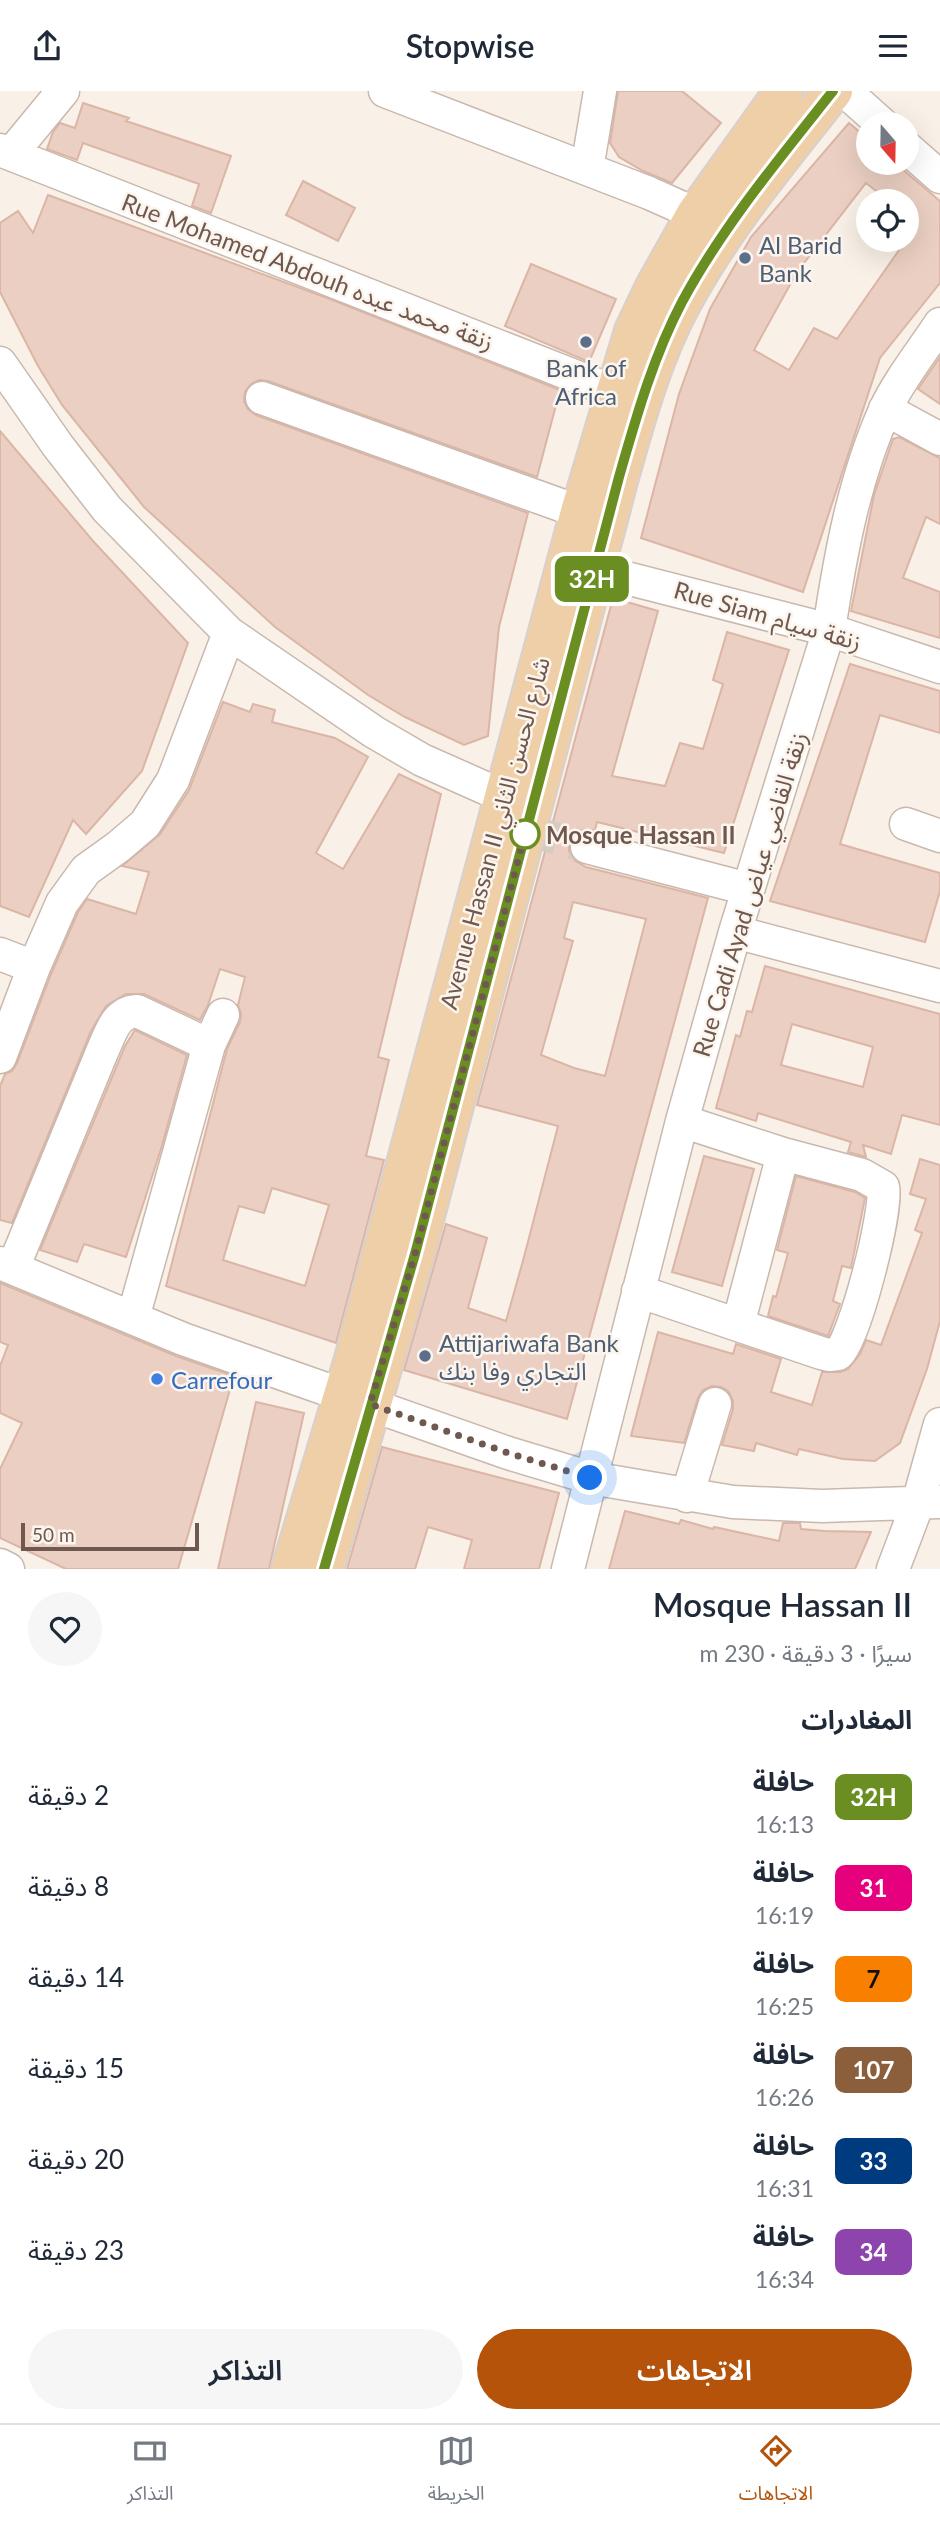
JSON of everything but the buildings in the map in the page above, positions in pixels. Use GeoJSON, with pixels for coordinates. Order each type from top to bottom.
{"type":"FeatureCollection","features":[{"type":"Feature","properties":{"kind":"main road","name":"Avenue Hassan II شارع الحسن الثاني"},"geometry":{"type":"LineString","coordinates":[[324,1569],[357,1399],[503,796],[615,392],[634,331],[654,287],[696,214],[784,91]]}},
{"type":"Feature","properties":{"kind":"main road","name":"Avenue Hassan II شارع الحسن الثاني"},"geometry":{"type":"LineString","coordinates":[[291,1569],[415,1254],[595,569],[636,418],[655,360],[681,305],[711,252],[746,202],[833,91]]}},
{"type":"Feature","properties":{"kind":"street"},"geometry":{"type":"LineString","coordinates":[[6,152],[63,91]]}},
{"type":"Feature","properties":{"kind":"street"},"geometry":{"type":"LineString","coordinates":[[385,91],[696,214]]}},
{"type":"Feature","properties":{"kind":"street"},"geometry":{"type":"LineString","coordinates":[[587,169],[600,91]]}},
{"type":"Feature","properties":{"kind":"street"},"geometry":{"type":"LineString","coordinates":[[845,91],[868,112]]}},
{"type":"Feature","properties":{"kind":"street","name":"Rue Mohamed Abdouh زنقة محمد عبده"},"geometry":{"type":"LineString","coordinates":[[6,152],[615,392]]}},
{"type":"Feature","properties":{"kind":"street"},"geometry":{"type":"LineString","coordinates":[[919,158],[940,177]]}},
{"type":"Feature","properties":{"kind":"street","name":"Rue Cadi Ayad زنقة القاضي عياض"},"geometry":{"type":"LineString","coordinates":[[568,1569],[682,1121],[735,932],[829,630],[835,588],[859,480],[885,409],[940,324]]}},
{"type":"Feature","properties":{"kind":"street"},"geometry":{"type":"LineString","coordinates":[[0,363],[58,446],[107,509],[229,633],[374,732],[422,760],[503,796]]}},
{"type":"Feature","properties":{"kind":"street"},"geometry":{"type":"LineString","coordinates":[[262,398],[580,512]]}},
{"type":"Feature","properties":{"kind":"street"},"geometry":{"type":"LineString","coordinates":[[885,409],[940,439]]}},
{"type":"Feature","properties":{"kind":"street","name":"Rue Siam زنقة سيام"},"geometry":{"type":"LineString","coordinates":[[595,569],[829,630],[940,667]]}},
{"type":"Feature","properties":{"kind":"street"},"geometry":{"type":"LineString","coordinates":[[0,1057],[62,903],[86,870],[118,848],[145,824],[173,780],[229,633]]}},
{"type":"Feature","properties":{"kind":"street"},"geometry":{"type":"LineString","coordinates":[[906,824],[940,836]]}},
{"type":"Feature","properties":{"kind":"street"},"geometry":{"type":"LineString","coordinates":[[587,847],[748,890]]}},
{"type":"Feature","properties":{"kind":"street"},"geometry":{"type":"LineString","coordinates":[[735,932],[940,986]]}},
{"type":"Feature","properties":{"kind":"street"},"geometry":{"type":"LineString","coordinates":[[0,954],[34,967]]}},
{"type":"Feature","properties":{"kind":"street"},"geometry":{"type":"LineString","coordinates":[[209,1045],[137,1011],[123,1015],[116,1022],[6,1265],[183,1339],[508,1453],[590,1478],[733,1502],[822,1506],[929,1503]]}},
{"type":"Feature","properties":{"kind":"street"},"geometry":{"type":"LineString","coordinates":[[133,1318],[209,1045],[223,1015]]}},
{"type":"Feature","properties":{"kind":"street"},"geometry":{"type":"LineString","coordinates":[[638,1291],[829,1355],[838,1354],[850,1335],[870,1266],[884,1201],[883,1187],[879,1183],[862,1175],[682,1121]]}},
{"type":"Feature","properties":{"kind":"street"},"geometry":{"type":"LineString","coordinates":[[737,1325],[783,1153]]}},
{"type":"Feature","properties":{"kind":"street"},"geometry":{"type":"LineString","coordinates":[[687,1496],[715,1404]]}},
{"type":"Feature","properties":{"kind":"street"},"geometry":{"type":"LineString","coordinates":[[893,1569],[929,1503],[940,1425]]}},
{"type":"Feature","properties":{"kind":"street"},"geometry":{"type":"LineString","coordinates":[[0,1565],[8,1569]]}},
{"type":"Feature","properties":{"kind":"tunnel"},"geometry":{"type":"LineString","coordinates":[[526,830],[587,847]]}},
{"type":"Feature","properties":{"kind":"bus line","name":"32H"},"geometry":{"type":"LineString","coordinates":[[324,1569],[387,1343],[415,1254],[551,730],[619,477],[655,360],[681,305],[711,252],[746,202],[833,91]]}},
{"type":"Feature","properties":{"kind":"place","name":"Al Barid Bank"},"geometry":{"type":"Point","coordinates":[745,258]}},
{"type":"Feature","properties":{"kind":"place","name":"Bank of Africa"},"geometry":{"type":"Point","coordinates":[586,342]}},
{"type":"Feature","properties":{"kind":"place","name":"Mosque Hassan II"},"geometry":{"type":"Point","coordinates":[525,834]}},
{"type":"Feature","properties":{"kind":"place","name":"Attijariwafa Bank التجاري وفا بنك"},"geometry":{"type":"Point","coordinates":[425,1356]}},
{"type":"Feature","properties":{"kind":"place","name":"Carrefour"},"geometry":{"type":"Point","coordinates":[157,1379]}},
{"type":"Feature","properties":{"kind":"route"},"geometry":{"type":"LineString","coordinates":[[525,834],[526,830],[415,1254],[370,1404],[508,1453],[590,1478]]}}]}
